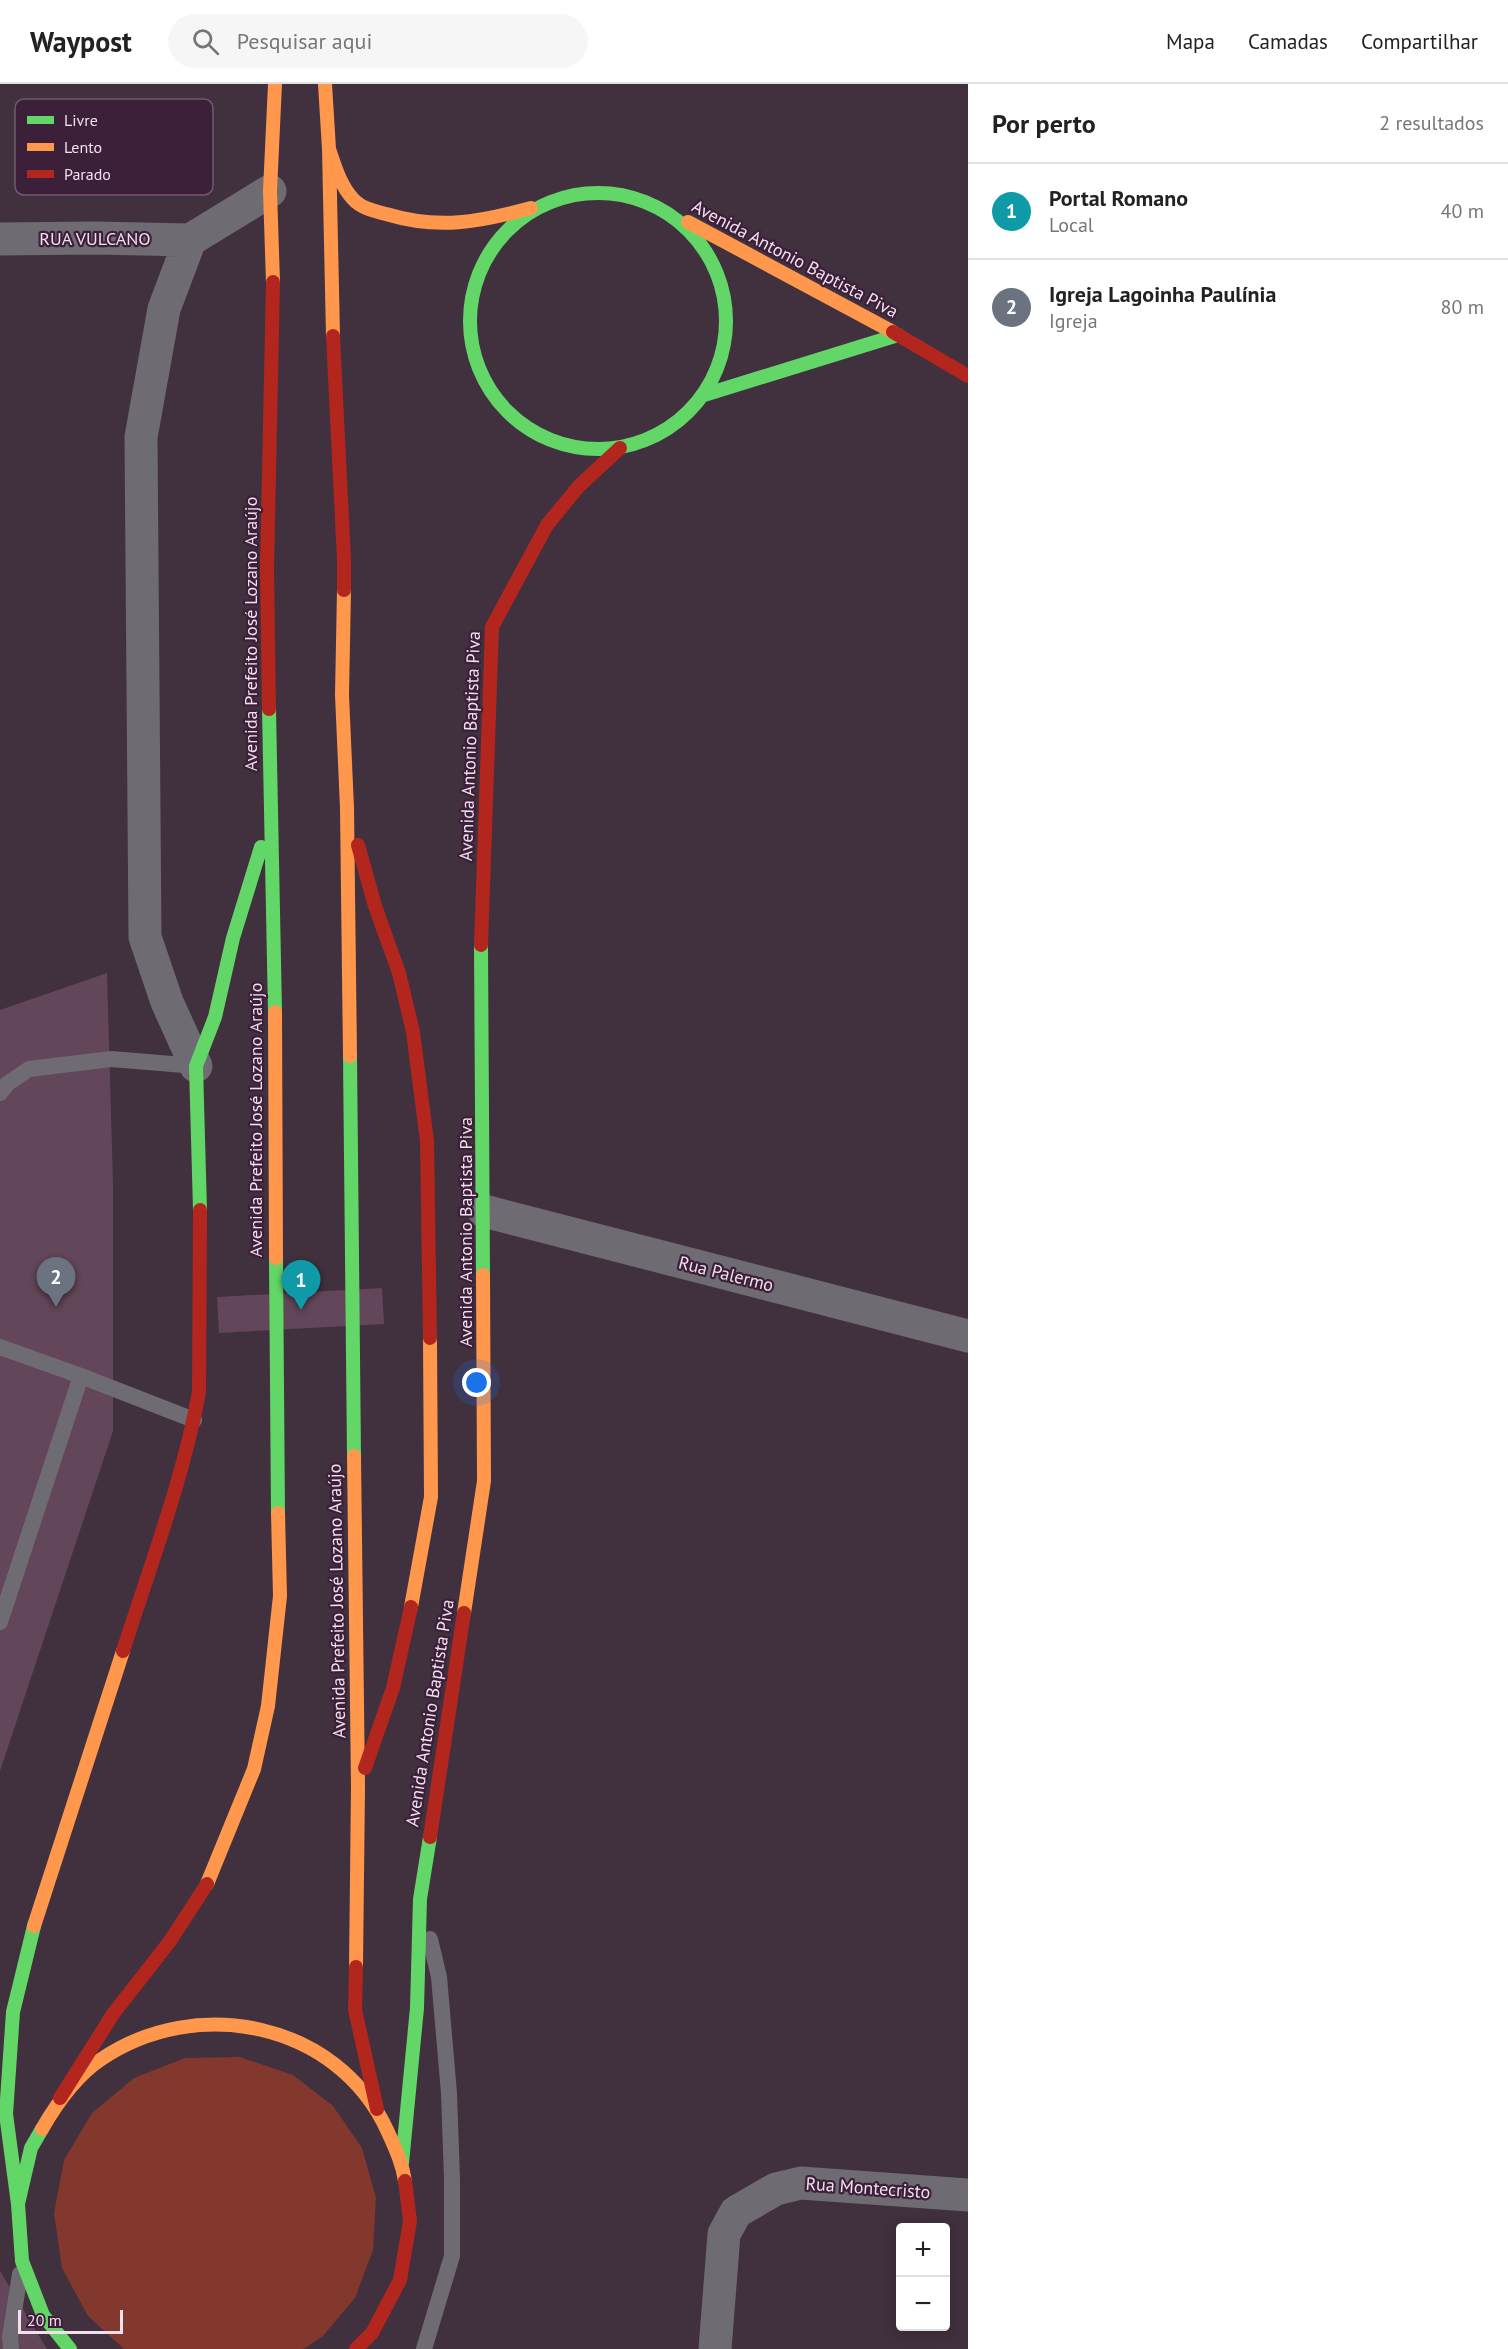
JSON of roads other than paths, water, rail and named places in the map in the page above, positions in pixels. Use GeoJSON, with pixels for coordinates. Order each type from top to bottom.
{"type":"FeatureCollection","features":[{"type":"Feature","properties":{"kind":"main road","name":"Avenida Prefeito José Lozano Araújo"},"geometry":{"type":"LineString","coordinates":[[60,2098],[113,2014],[170,1941],[207,1883],[254,1768],[268,1706],[280,1596],[276,1379],[275,1038],[267,568],[273,283],[270,191],[275,84]]}},
{"type":"Feature","properties":{"kind":"main road","name":"Avenida Prefeito José Lozano Araújo"},"geometry":{"type":"LineString","coordinates":[[324,84],[329,149],[331,291],[344,560],[342,696],[347,808],[358,1787],[355,2010],[377,2109]]}},
{"type":"Feature","properties":{"kind":"main road","name":"Avenida Antonio Baptista Piva"},"geometry":{"type":"LineString","coordinates":[[329,149],[342,182],[352,198],[364,207],[411,222],[435,225],[456,224],[492,218],[576,195],[610,194],[643,201],[674,215],[898,335],[968,376]]}},
{"type":"Feature","properties":{"kind":"main road","name":"Avenida Antonio Baptista Piva"},"geometry":{"type":"LineString","coordinates":[[544,205],[516,224],[493,248],[482,268],[477,278],[470,310],[471,345],[481,376],[499,405],[524,427],[554,442],[587,450],[620,448],[653,438],[681,420],[704,395],[719,365],[727,333],[726,299],[716,267],[697,238],[674,215]]}},
{"type":"Feature","properties":{"kind":"main road","name":"Avenida Antonio Baptista Piva"},"geometry":{"type":"LineString","coordinates":[[704,395],[898,335]]}},
{"type":"Feature","properties":{"kind":"main road","name":"Avenida Antonio Baptista Piva"},"geometry":{"type":"LineString","coordinates":[[402,2163],[417,2008],[420,1899],[484,1481],[481,922],[492,627],[519,573],[547,525],[579,486],[620,448]]}},
{"type":"Feature","properties":{"kind":"main road"},"geometry":{"type":"LineString","coordinates":[[347,808],[375,906],[399,973],[415,1043],[427,1141],[432,1443],[431,1497],[409,1617],[393,1688],[358,1787]]}},
{"type":"Feature","properties":{"kind":"main road"},"geometry":{"type":"LineString","coordinates":[[70,2349],[44,2315],[22,2261],[18,2204],[6,2114],[14,2012],[32,1932],[170,1508],[194,1420],[199,1392],[200,1193],[196,1066],[215,1017],[234,938],[270,820]]}},
{"type":"Feature","properties":{"kind":"main road"},"geometry":{"type":"LineString","coordinates":[[18,2204],[31,2148],[60,2098],[99,2060],[149,2034],[203,2023],[258,2028],[304,2044],[345,2072],[377,2109],[402,2163],[410,2221],[400,2280],[372,2333],[356,2349]]}},
{"type":"Feature","properties":{"kind":"main road"},"geometry":{"type":"LineString","coordinates":[[369,2349],[372,2333]]}},
{"type":"Feature","properties":{"kind":"street"},"geometry":{"type":"LineString","coordinates":[[196,1066],[167,1002],[145,937],[141,437],[164,309],[190,240],[270,191]]}},
{"type":"Feature","properties":{"kind":"street","name":"RUA VULCANO"},"geometry":{"type":"LineString","coordinates":[[0,239],[190,240]]}},
{"type":"Feature","properties":{"kind":"street","name":"Rua Palermo"},"geometry":{"type":"LineString","coordinates":[[484,1211],[968,1336]]}},
{"type":"Feature","properties":{"kind":"street","name":"Rua Montecristo"},"geometry":{"type":"LineString","coordinates":[[715,2349],[724,2234],[736,2212],[757,2199],[776,2189],[801,2183],[968,2195]]}},
{"type":"Feature","properties":{"kind":"lane"},"geometry":{"type":"LineString","coordinates":[[0,1093],[7,1084],[29,1069],[111,1059],[196,1066]]}},
{"type":"Feature","properties":{"kind":"lane"},"geometry":{"type":"LineString","coordinates":[[0,1347],[194,1420]]}},
{"type":"Feature","properties":{"kind":"lane"},"geometry":{"type":"LineString","coordinates":[[0,1623],[81,1376]]}},
{"type":"Feature","properties":{"kind":"lane"},"geometry":{"type":"LineString","coordinates":[[420,1899],[440,1977],[449,2093],[452,2179],[452,2256],[424,2349]]}},
{"type":"Feature","properties":{"kind":"lane"},"geometry":{"type":"LineString","coordinates":[[11,2349],[10,2337],[22,2261]]}},
{"type":"Feature","properties":{"kind":"place","name":"Igreja Lagoinha Paulínia"},"geometry":{"type":"Point","coordinates":[56,1307]}},
{"type":"Feature","properties":{"kind":"place","name":"Portal Romano"},"geometry":{"type":"Point","coordinates":[301,1310]}}]}
